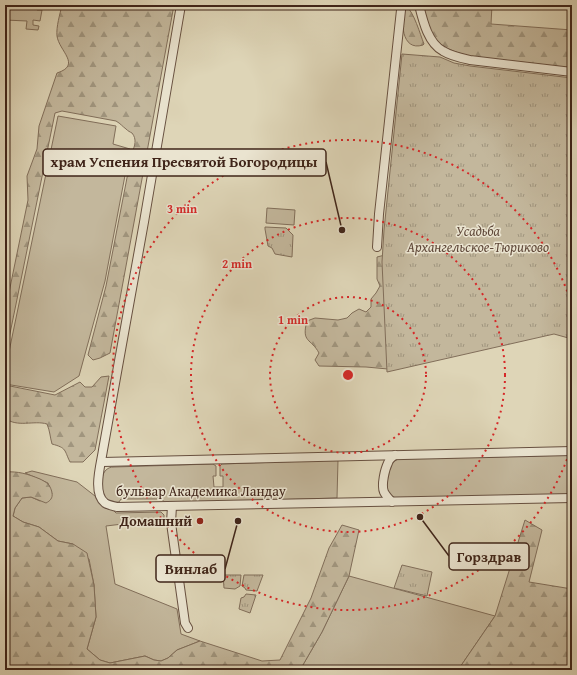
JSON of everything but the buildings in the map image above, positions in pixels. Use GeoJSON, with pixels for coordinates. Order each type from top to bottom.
{"type":"FeatureCollection","features":[{"type":"Feature","properties":{"kind":"street"},"geometry":{"type":"LineString","coordinates":[[102,462],[181,5]]}},
{"type":"Feature","properties":{"kind":"street"},"geometry":{"type":"LineString","coordinates":[[377,247],[392,86],[400,10],[402,5]]}},
{"type":"Feature","properties":{"kind":"street"},"geometry":{"type":"LineString","coordinates":[[419,5],[428,33],[433,43],[443,52],[470,60],[572,72]]}},
{"type":"Feature","properties":{"kind":"street","name":"бульвар Академика Ландау"},"geometry":{"type":"LineString","coordinates":[[572,452],[102,462],[98,479],[100,496],[105,503],[117,507],[572,498]]}},
{"type":"Feature","properties":{"kind":"street"},"geometry":{"type":"LineString","coordinates":[[392,502],[385,494],[383,483],[387,464],[395,455]]}},
{"type":"Feature","properties":{"kind":"street"},"geometry":{"type":"LineString","coordinates":[[172,506],[171,523],[184,623],[188,628]]}},
{"type":"Feature","properties":{"kind":"green space"},"geometry":{"type":"Polygon","coordinates":[[[5,5],[38,5],[37,10],[42,10],[40,21],[33,20],[33,25],[39,26],[38,30],[26,29],[27,21],[5,20],[5,5]]]}},
{"type":"Feature","properties":{"kind":"green space"},"geometry":{"type":"Polygon","coordinates":[[[62,5],[174,5],[110,353],[93,360],[88,355],[106,286],[132,152],[135,145],[135,138],[132,133],[116,121],[62,111],[55,113],[5,358],[5,312],[28,200],[27,176],[37,149],[39,126],[57,73],[64,70],[68,66],[69,62],[57,36],[62,5]]]}},
{"type":"Feature","properties":{"kind":"green space"},"geometry":{"type":"Polygon","coordinates":[[[422,5],[492,5],[491,24],[572,30],[572,68],[469,56],[448,49],[436,40],[428,26],[422,5]]]}},
{"type":"Feature","properties":{"kind":"green space"},"geometry":{"type":"Polygon","coordinates":[[[406,6],[414,18],[424,44],[423,45],[416,46],[410,44],[406,39],[403,19],[406,6]]]}},
{"type":"Feature","properties":{"kind":"green space","name":"Усадьба Архангельское-Тюриково"},"geometry":{"type":"Polygon","coordinates":[[[402,54],[440,57],[454,63],[470,66],[572,78],[572,339],[554,334],[387,372],[382,262],[402,54]]]}},
{"type":"Feature","properties":{"kind":"green space"},"geometry":{"type":"Polygon","coordinates":[[[58,116],[116,126],[113,144],[130,149],[105,281],[79,376],[54,392],[5,384],[5,371],[58,116]]]}},
{"type":"Feature","properties":{"kind":"green space"},"geometry":{"type":"Polygon","coordinates":[[[267,208],[295,210],[294,225],[266,223],[267,208]]]}},
{"type":"Feature","properties":{"kind":"green space"},"geometry":{"type":"Polygon","coordinates":[[[265,227],[286,228],[293,235],[292,257],[275,254],[272,248],[268,246],[265,227]]]}},
{"type":"Feature","properties":{"kind":"green space"},"geometry":{"type":"Polygon","coordinates":[[[393,253],[551,332],[388,369],[319,366],[315,360],[319,353],[306,337],[305,328],[307,321],[315,318],[338,320],[347,318],[359,309],[366,312],[371,307],[371,299],[380,286],[377,279],[377,257],[393,253]]]}},
{"type":"Feature","properties":{"kind":"green space"},"geometry":{"type":"Polygon","coordinates":[[[109,376],[95,450],[83,462],[70,462],[63,448],[52,444],[47,424],[15,423],[5,418],[5,385],[55,395],[80,382],[85,387],[92,387],[101,377],[109,376]]]}},
{"type":"Feature","properties":{"kind":"green space"},"geometry":{"type":"Polygon","coordinates":[[[572,455],[572,495],[396,498],[387,490],[389,467],[393,462],[399,459],[572,455]]]}},
{"type":"Feature","properties":{"kind":"green space"},"geometry":{"type":"Polygon","coordinates":[[[338,460],[337,498],[166,503],[161,499],[121,499],[119,502],[113,502],[104,498],[101,486],[103,474],[111,467],[213,464],[216,466],[216,476],[213,476],[214,487],[223,487],[223,476],[220,476],[220,466],[222,464],[338,460]]]}},
{"type":"Feature","properties":{"kind":"green space"},"geometry":{"type":"Polygon","coordinates":[[[32,471],[77,482],[95,496],[104,507],[111,508],[116,513],[161,512],[164,515],[164,519],[106,526],[115,584],[177,609],[181,634],[200,641],[177,650],[168,658],[161,661],[145,656],[110,663],[100,660],[87,649],[96,617],[94,585],[89,559],[73,544],[58,541],[39,527],[23,522],[13,516],[15,508],[22,498],[31,497],[40,501],[52,494],[48,483],[25,473],[32,471]]]}},
{"type":"Feature","properties":{"kind":"green space"},"geometry":{"type":"Polygon","coordinates":[[[5,472],[23,473],[40,479],[48,484],[52,492],[52,498],[46,503],[31,497],[22,498],[15,508],[13,516],[23,522],[39,527],[58,541],[73,544],[87,553],[94,585],[96,617],[87,649],[100,660],[110,663],[145,656],[161,661],[168,658],[177,650],[200,641],[262,661],[280,660],[311,598],[329,548],[342,525],[359,530],[349,576],[322,632],[300,670],[5,670],[5,472]]]}},
{"type":"Feature","properties":{"kind":"green space"},"geometry":{"type":"Polygon","coordinates":[[[525,520],[542,530],[529,582],[572,589],[572,670],[458,670],[495,616],[525,520]]]}},
{"type":"Feature","properties":{"kind":"green space"},"geometry":{"type":"Polygon","coordinates":[[[402,565],[432,572],[427,596],[394,588],[402,565]]]}},
{"type":"Feature","properties":{"kind":"green space"},"geometry":{"type":"Polygon","coordinates":[[[223,575],[241,575],[240,586],[235,589],[224,588],[223,575]]]}},
{"type":"Feature","properties":{"kind":"green space"},"geometry":{"type":"Polygon","coordinates":[[[244,575],[263,575],[257,591],[246,590],[242,586],[244,575]]]}},
{"type":"Feature","properties":{"kind":"green space"},"geometry":{"type":"Polygon","coordinates":[[[349,576],[495,616],[458,670],[300,670],[322,632],[349,576]]]}},
{"type":"Feature","properties":{"kind":"green space"},"geometry":{"type":"Polygon","coordinates":[[[246,594],[256,595],[250,613],[239,609],[241,598],[246,594]]]}},
{"type":"Feature","properties":{"kind":"place","name":"храм Успения Пресвятой Богородицы"},"geometry":{"type":"Point","coordinates":[342,230]}},
{"type":"Feature","properties":{"kind":"place","name":"Горздрав"},"geometry":{"type":"Point","coordinates":[420,517]}},
{"type":"Feature","properties":{"kind":"place","name":"Домашний"},"geometry":{"type":"Point","coordinates":[200,521]}},
{"type":"Feature","properties":{"kind":"place","name":"Винлаб"},"geometry":{"type":"Point","coordinates":[238,521]}}]}
